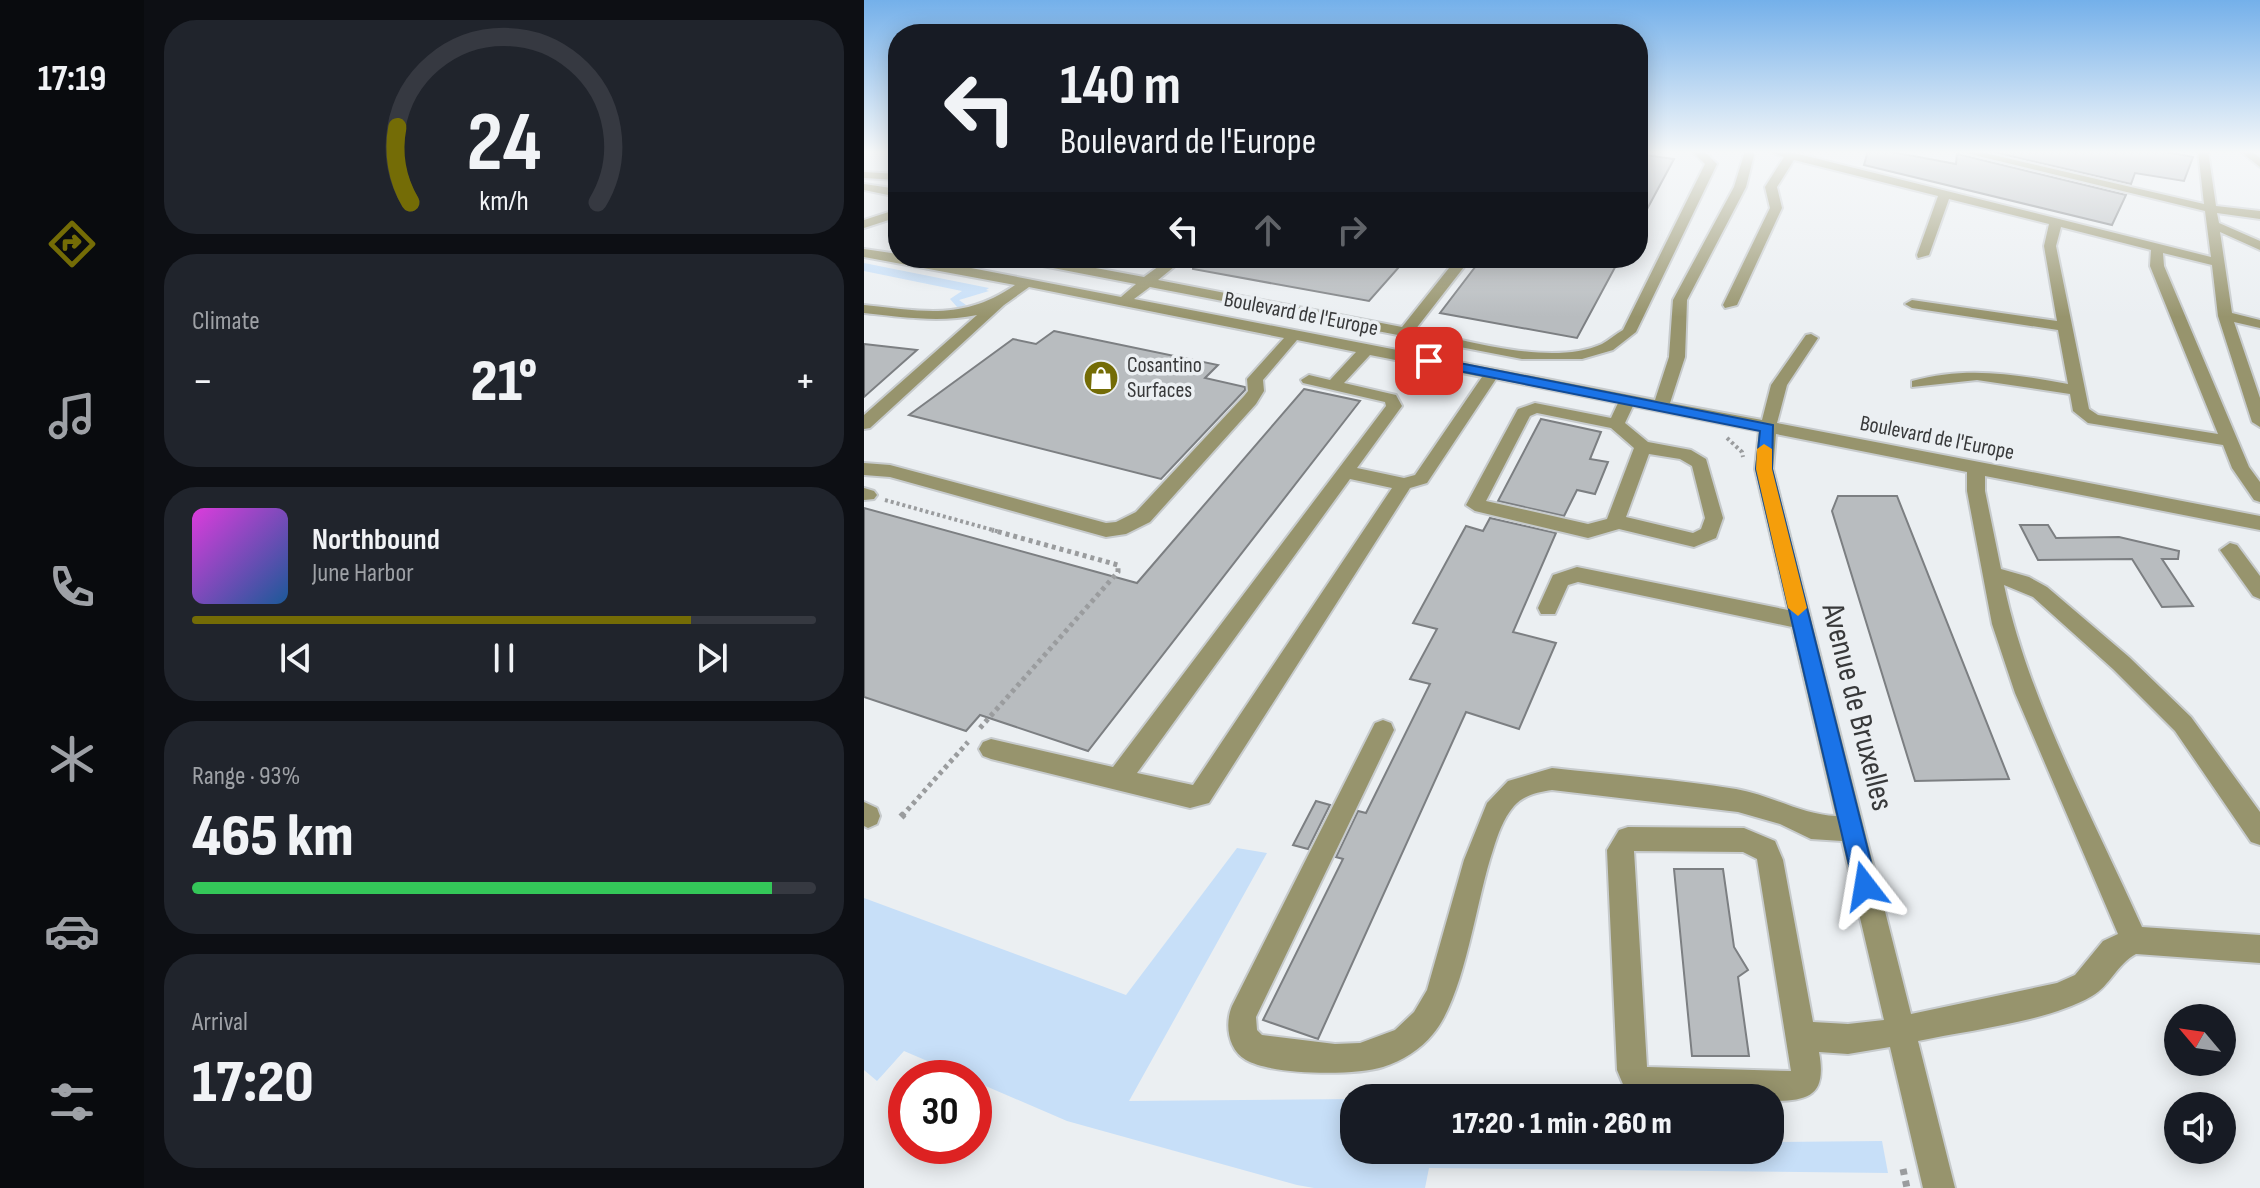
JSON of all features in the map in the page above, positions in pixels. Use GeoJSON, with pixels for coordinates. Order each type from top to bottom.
{"type":"FeatureCollection","features":[{"type":"Feature","properties":{"kind":"street"},"geometry":{"type":"LineString","coordinates":[[1074,268],[1547,357],[1592,352],[1620,341],[1629,332],[1690,206]]}},
{"type":"Feature","properties":{"kind":"street"},"geometry":{"type":"LineString","coordinates":[[1661,406],[1677,357],[1680,300],[1729,206]]}},
{"type":"Feature","properties":{"kind":"street"},"geometry":{"type":"LineString","coordinates":[[1730,305],[1776,206]]}},
{"type":"Feature","properties":{"kind":"street"},"geometry":{"type":"LineString","coordinates":[[1923,255],[1940,206]]}},
{"type":"Feature","properties":{"kind":"street"},"geometry":{"type":"LineString","coordinates":[[1990,206],[2218,263]]}},
{"type":"Feature","properties":{"kind":"street"},"geometry":{"type":"LineString","coordinates":[[2200,206],[2260,215]]}},
{"type":"Feature","properties":{"kind":"street"},"geometry":{"type":"LineString","coordinates":[[2211,209],[2225,316],[2258,413]]}},
{"type":"Feature","properties":{"kind":"street"},"geometry":{"type":"LineString","coordinates":[[864,224],[888,216]]}},
{"type":"Feature","properties":{"kind":"street"},"geometry":{"type":"LineString","coordinates":[[2056,223],[2050,246],[2081,411],[2094,419],[2230,441]]}},
{"type":"Feature","properties":{"kind":"street"},"geometry":{"type":"LineString","coordinates":[[2214,225],[2260,246]]}},
{"type":"Feature","properties":{"kind":"street"},"geometry":{"type":"LineString","coordinates":[[2216,246],[2260,256]]}},
{"type":"Feature","properties":{"kind":"street"},"geometry":{"type":"LineString","coordinates":[[2157,248],[2157,266],[2241,468],[2260,496]]}},
{"type":"Feature","properties":{"kind":"street","name":"Boulevard de l'Europe"},"geometry":{"type":"LineString","coordinates":[[864,253],[888,257]]}},
{"type":"Feature","properties":{"kind":"street","name":"Boulevard de l'Europe"},"geometry":{"type":"LineString","coordinates":[[949,268],[2260,523]]}},
{"type":"Feature","properties":{"kind":"street"},"geometry":{"type":"LineString","coordinates":[[1123,302],[1165,268]]}},
{"type":"Feature","properties":{"kind":"street"},"geometry":{"type":"LineString","coordinates":[[1406,332],[1456,268]]}},
{"type":"Feature","properties":{"kind":"street"},"geometry":{"type":"LineString","coordinates":[[864,424],[999,302],[1026,283]]}},
{"type":"Feature","properties":{"kind":"street"},"geometry":{"type":"LineString","coordinates":[[864,309],[958,316],[999,302]]}},
{"type":"Feature","properties":{"kind":"street"},"geometry":{"type":"LineString","coordinates":[[1912,304],[2065,327]]}},
{"type":"Feature","properties":{"kind":"street"},"geometry":{"type":"LineString","coordinates":[[2225,316],[2260,324]]}},
{"type":"Feature","properties":{"kind":"street"},"geometry":{"type":"LineString","coordinates":[[864,469],[890,471],[1106,530],[1119,529],[1143,517],[1250,400],[1256,391],[1255,379],[1294,335]]}},
{"type":"Feature","properties":{"kind":"street","name":"Avenue de Bruxelles"},"geometry":{"type":"LineString","coordinates":[[1811,338],[1784,375],[1768,428],[1764,469],[1939,1188]]}},
{"type":"Feature","properties":{"kind":"street"},"geometry":{"type":"LineString","coordinates":[[1334,385],[1367,349]]}},
{"type":"Feature","properties":{"kind":"street"},"geometry":{"type":"LineString","coordinates":[[1346,472],[1404,484],[1413,483],[1427,473],[1492,373]]}},
{"type":"Feature","properties":{"kind":"street"},"geometry":{"type":"LineString","coordinates":[[1918,384],[1943,375],[1965,374],[2077,390]]}},
{"type":"Feature","properties":{"kind":"street"},"geometry":{"type":"LineString","coordinates":[[1118,780],[1394,406],[1394,401],[1309,380]]}},
{"type":"Feature","properties":{"kind":"street"},"geometry":{"type":"LineString","coordinates":[[1616,424],[1628,400]]}},
{"type":"Feature","properties":{"kind":"street"},"geometry":{"type":"LineString","coordinates":[[1529,409],[1616,424],[1643,447],[1685,454],[1700,463],[1714,518],[1709,533],[1694,540],[1619,522],[1588,531],[1475,505],[1529,409]]}},
{"type":"Feature","properties":{"kind":"street"},"geometry":{"type":"LineString","coordinates":[[1619,522],[1616,518],[1643,447]]}},
{"type":"Feature","properties":{"kind":"street"},"geometry":{"type":"LineString","coordinates":[[1976,468],[1976,491],[2002,624],[2026,693],[2134,940]]}},
{"type":"Feature","properties":{"kind":"street"},"geometry":{"type":"LineString","coordinates":[[991,749],[1190,797],[1200,795],[1404,484]]}},
{"type":"Feature","properties":{"kind":"street"},"geometry":{"type":"LineString","coordinates":[[2230,550],[2260,591]]}},
{"type":"Feature","properties":{"kind":"street"},"geometry":{"type":"LineString","coordinates":[[1548,608],[1560,580],[1577,574],[1801,621]]}},
{"type":"Feature","properties":{"kind":"street"},"geometry":{"type":"LineString","coordinates":[[1991,574],[2022,582],[2040,592],[2121,663],[2183,724],[2260,833]]}},
{"type":"Feature","properties":{"kind":"street"},"geometry":{"type":"LineString","coordinates":[[1383,730],[1242,1016],[1241,1030],[1245,1041],[1255,1049],[1337,1061],[1377,1055],[1409,1039],[1430,1017],[1440,996],[1475,867],[1495,811],[1505,797],[1535,781],[1552,779],[1738,801],[1784,813],[1811,827],[1851,829]]}},
{"type":"Feature","properties":{"kind":"street"},"geometry":{"type":"LineString","coordinates":[[1628,839],[1744,840],[1766,850],[1801,1036],[1807,1067],[1805,1080],[1799,1086],[1645,1084],[1636,1078],[1632,1070],[1620,850],[1623,843],[1628,839]]}},
{"type":"Feature","properties":{"kind":"street"},"geometry":{"type":"LineString","coordinates":[[1801,1036],[1848,1039],[2058,997],[2085,985],[2113,951],[2134,940],[2260,949]]}},
{"type":"Feature","properties":{"kind":"path"},"geometry":{"type":"LineString","coordinates":[[866,495],[1118,565],[1118,572],[901,817]]}},
{"type":"Feature","properties":{"kind":"shaded area"},"geometry":{"type":"Polygon","coordinates":[[[864,263],[989,288],[986,290],[989,291],[959,300],[966,305],[958,308],[950,299],[962,291],[864,271],[864,263]]]}},
{"type":"Feature","properties":{"kind":"shaded area"},"geometry":{"type":"Polygon","coordinates":[[[1237,848],[1267,853],[1129,1101],[1340,1099],[1340,1164],[1784,1164],[1784,1142],[1882,1141],[1888,1173],[1429,1168],[1425,1188],[1314,1188],[1067,1121],[992,1089],[992,1060],[925,1060],[904,1051],[896,1060],[888,1060],[888,1069],[877,1081],[864,1070],[864,898],[1126,995],[1237,848]]]}},
{"type":"Feature","properties":{"kind":"building"},"geometry":{"type":"Polygon","coordinates":[[[2035,206],[2121,206],[2112,225],[2035,206]]]}},
{"type":"Feature","properties":{"kind":"building"},"geometry":{"type":"Polygon","coordinates":[[[1193,268],[1398,268],[1369,301],[1193,268]]]}},
{"type":"Feature","properties":{"kind":"building"},"geometry":{"type":"Polygon","coordinates":[[[1474,268],[1615,268],[1577,338],[1440,313],[1474,268]]]}},
{"type":"Feature","properties":{"kind":"building"},"geometry":{"type":"Polygon","coordinates":[[[1054,331],[1218,365],[1205,378],[1245,387],[1245,390],[1161,479],[909,415],[1013,339],[1036,344],[1054,331]]]}},
{"type":"Feature","properties":{"kind":"building"},"geometry":{"type":"Polygon","coordinates":[[[864,344],[917,350],[864,397],[864,344]]]}},
{"type":"Feature","properties":{"kind":"building"},"geometry":{"type":"Polygon","coordinates":[[[1304,389],[1360,401],[1088,751],[980,715],[966,731],[864,697],[864,508],[1137,583],[1304,389]]]}},
{"type":"Feature","properties":{"kind":"building"},"geometry":{"type":"Polygon","coordinates":[[[1541,419],[1601,432],[1590,459],[1608,462],[1595,494],[1577,490],[1564,516],[1498,501],[1541,419]]]}},
{"type":"Feature","properties":{"kind":"building"},"geometry":{"type":"Polygon","coordinates":[[[1838,496],[1897,496],[2009,779],[1915,781],[1832,511],[1838,496]]]}},
{"type":"Feature","properties":{"kind":"building"},"geometry":{"type":"Polygon","coordinates":[[[1490,518],[1556,533],[1513,632],[1556,643],[1519,729],[1466,712],[1318,1039],[1263,1020],[1343,859],[1336,857],[1358,811],[1366,813],[1430,684],[1410,679],[1437,629],[1413,623],[1466,526],[1483,531],[1490,518]]]}},
{"type":"Feature","properties":{"kind":"building"},"geometry":{"type":"Polygon","coordinates":[[[2020,525],[2048,525],[2056,538],[2119,537],[2179,551],[2178,559],[2162,559],[2193,606],[2162,607],[2132,559],[2038,560],[2020,525]]]}},
{"type":"Feature","properties":{"kind":"building"},"geometry":{"type":"Polygon","coordinates":[[[1316,801],[1330,805],[1308,849],[1293,845],[1316,801]]]}},
{"type":"Feature","properties":{"kind":"building"},"geometry":{"type":"Polygon","coordinates":[[[1674,869],[1723,869],[1734,947],[1748,970],[1738,977],[1749,1056],[1692,1056],[1674,869]]]}},
{"type":"Feature","properties":{"kind":"slow traffic"},"geometry":{"type":"LineString","coordinates":[[1764,449],[1764,469],[1798,608]]}},
{"type":"Feature","properties":{"kind":"place","name":"Cosantino Surfaces"},"geometry":{"type":"Point","coordinates":[1101,378]}},
{"type":"Feature","properties":{"kind":"route"},"geometry":{"type":"LineString","coordinates":[[1429,361],[1768,428],[1763,454],[1764,469],[1865,886]]}}]}
